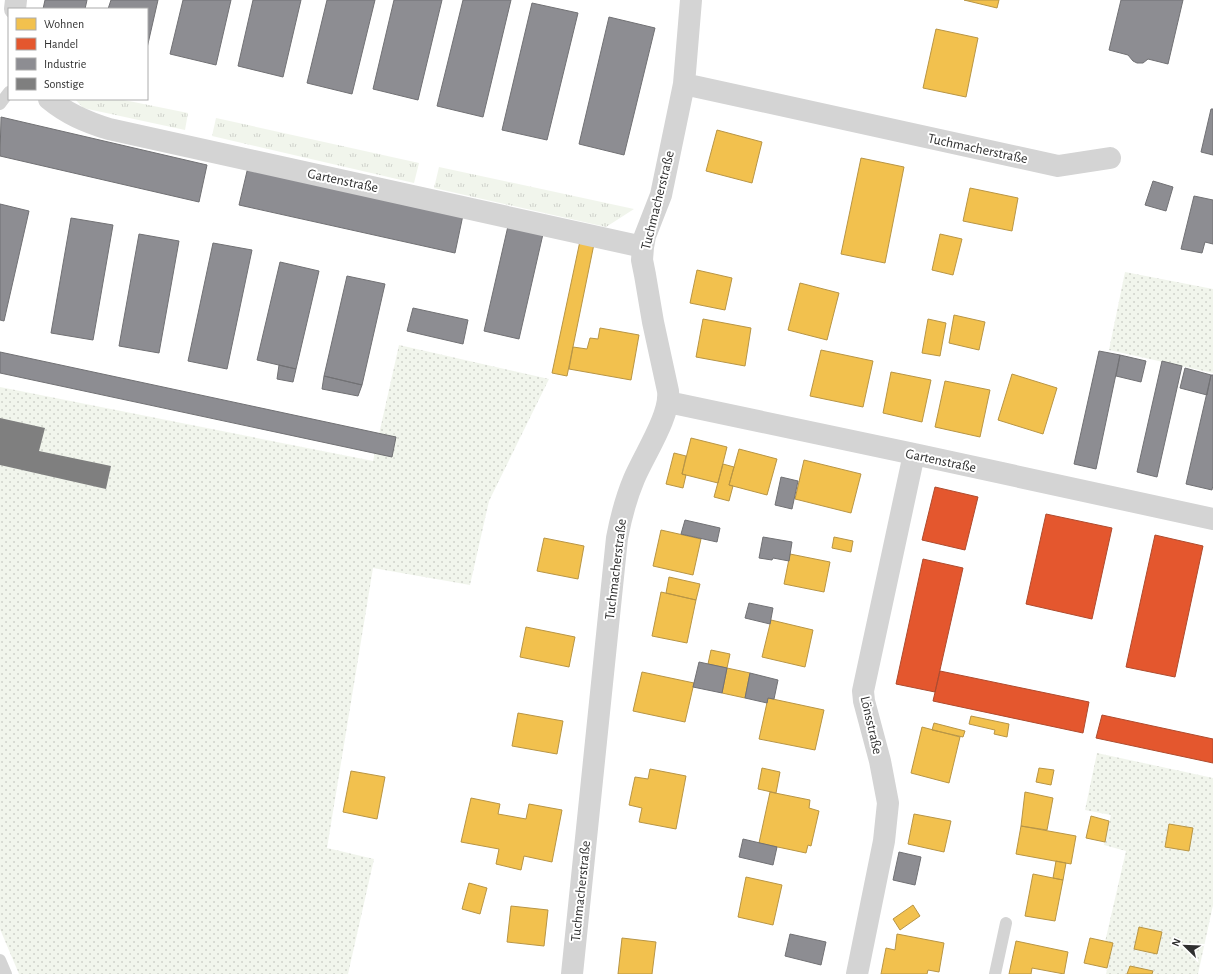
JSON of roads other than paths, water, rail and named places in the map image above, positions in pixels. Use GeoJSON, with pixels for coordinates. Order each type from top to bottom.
{"type":"FeatureCollection","features":[{"type":"Feature","properties":{"kind":"street","name":"Tuchmacherstraße"},"geometry":{"type":"LineString","coordinates":[[572,974],[620,520],[629,491],[664,417],[668,402],[668,391],[653,322],[642,260],[644,236],[660,195],[684,84],[691,0]]}},
{"type":"Feature","properties":{"kind":"street","name":"Tuchmacherstraße"},"geometry":{"type":"LineString","coordinates":[[684,84],[1058,166],[1110,158]]}},
{"type":"Feature","properties":{"kind":"street","name":"Gartenstraße"},"geometry":{"type":"LineString","coordinates":[[50,100],[68,113],[86,122],[109,128],[643,247]]}},
{"type":"Feature","properties":{"kind":"street","name":"Gartenstraße"},"geometry":{"type":"LineString","coordinates":[[668,402],[1213,519]]}},
{"type":"Feature","properties":{"kind":"street","name":"Lönsstraße"},"geometry":{"type":"LineString","coordinates":[[857,974],[884,841],[888,803],[880,761],[864,701],[863,691],[914,454]]}},
{"type":"Feature","properties":{"kind":"lane"},"geometry":{"type":"LineString","coordinates":[[0,104],[8,93]]}},
{"type":"Feature","properties":{"kind":"lane"},"geometry":{"type":"LineString","coordinates":[[995,974],[1006,923]]}},
{"type":"Feature","properties":{"kind":"lane"},"geometry":{"type":"LineString","coordinates":[[0,960],[6,974]]}}]}
